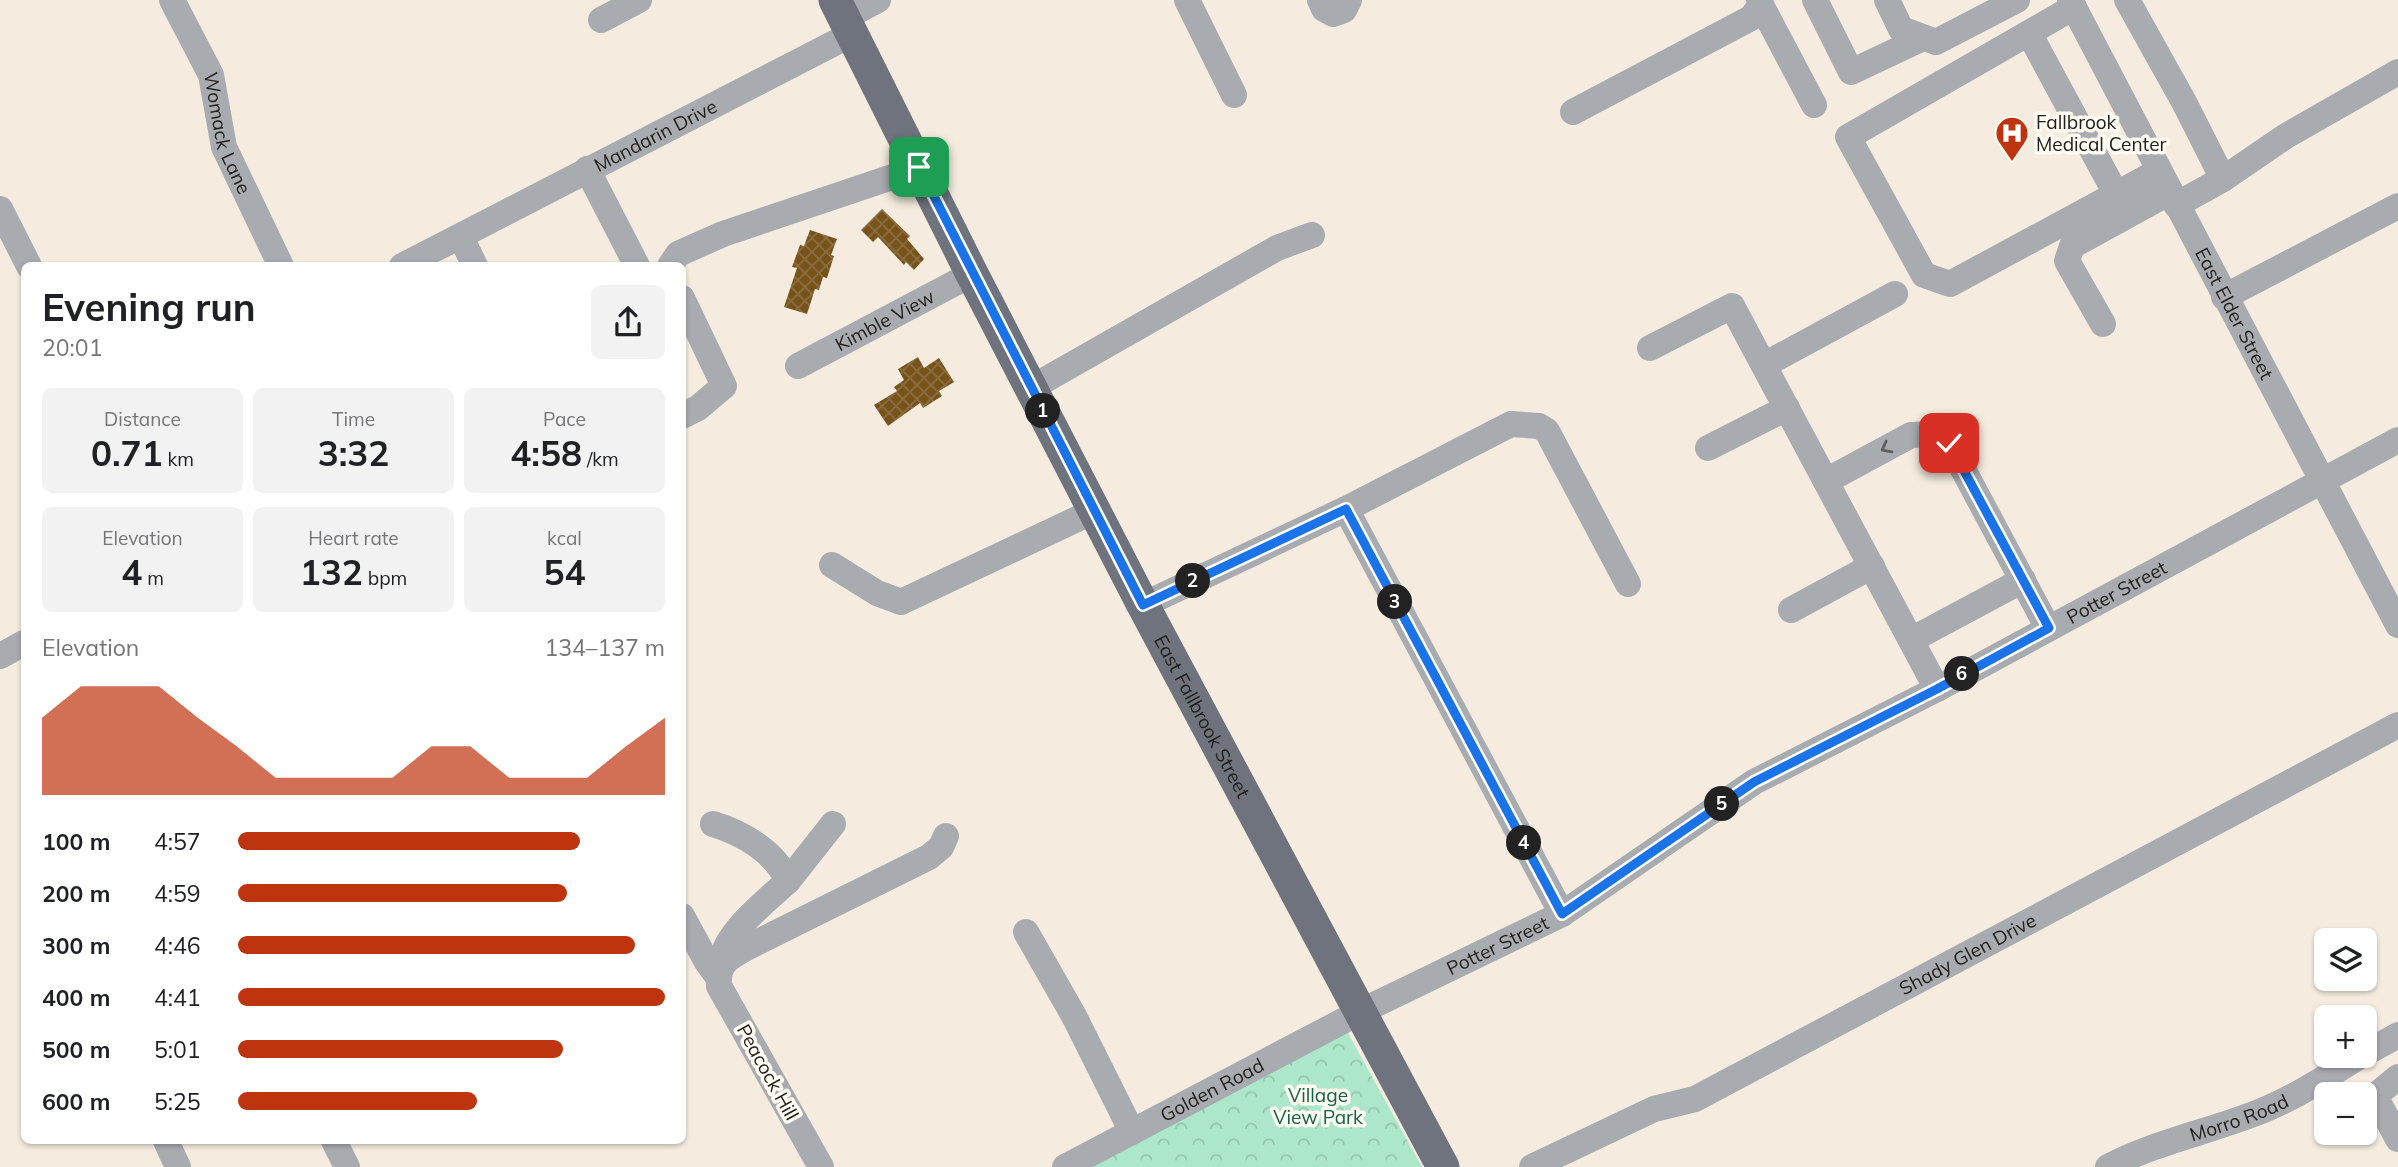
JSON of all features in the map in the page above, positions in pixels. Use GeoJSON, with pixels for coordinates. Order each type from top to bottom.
{"type":"FeatureCollection","features":[{"type":"Feature","properties":{"kind":"main road","name":"East Fallbrook Street"},"geometry":{"type":"LineString","coordinates":[[843,17],[1143,605],[1443,1167]]}},
{"type":"Feature","properties":{"kind":"street","name":"Womack Lane"},"geometry":{"type":"LineString","coordinates":[[172,0],[211,75],[224,148],[279,262]]}},
{"type":"Feature","properties":{"kind":"street"},"geometry":{"type":"LineString","coordinates":[[601,20],[639,0]]}},
{"type":"Feature","properties":{"kind":"street","name":"Mandarin Drive"},"geometry":{"type":"LineString","coordinates":[[410,262],[587,169],[843,17],[878,0]]}},
{"type":"Feature","properties":{"kind":"street"},"geometry":{"type":"LineString","coordinates":[[1187,0],[1234,95]]}},
{"type":"Feature","properties":{"kind":"street"},"geometry":{"type":"LineString","coordinates":[[1320,0],[1324,9],[1334,14],[1344,10],[1349,0]]}},
{"type":"Feature","properties":{"kind":"street"},"geometry":{"type":"LineString","coordinates":[[1815,0],[1851,72],[1923,38]]}},
{"type":"Feature","properties":{"kind":"street"},"geometry":{"type":"LineString","coordinates":[[1887,0],[1901,29],[1936,42],[2017,0]]}},
{"type":"Feature","properties":{"kind":"street"},"geometry":{"type":"LineString","coordinates":[[2127,0],[2223,179]]}},
{"type":"Feature","properties":{"kind":"street"},"geometry":{"type":"LineString","coordinates":[[1760,3],[1814,105]]}},
{"type":"Feature","properties":{"kind":"street"},"geometry":{"type":"LineString","coordinates":[[1573,112],[1751,18],[1760,3]]}},
{"type":"Feature","properties":{"kind":"street"},"geometry":{"type":"LineString","coordinates":[[2072,4],[2029,33],[1848,136],[1924,275],[1950,284],[2116,194],[2168,189],[2223,179],[2286,136],[2398,72]]}},
{"type":"Feature","properties":{"kind":"street","name":"East Elder Street"},"geometry":{"type":"LineString","coordinates":[[2072,4],[2398,625]]}},
{"type":"Feature","properties":{"kind":"street"},"geometry":{"type":"LineString","coordinates":[[2029,33],[2116,194]]}},
{"type":"Feature","properties":{"kind":"street"},"geometry":{"type":"LineString","coordinates":[[673,262],[678,254],[723,234],[919,167]]}},
{"type":"Feature","properties":{"kind":"street"},"geometry":{"type":"LineString","coordinates":[[587,169],[635,262]]}},
{"type":"Feature","properties":{"kind":"street"},"geometry":{"type":"LineString","coordinates":[[2103,324],[2067,261],[2072,246],[2168,189]]}},
{"type":"Feature","properties":{"kind":"street"},"geometry":{"type":"LineString","coordinates":[[2224,297],[2398,206]]}},
{"type":"Feature","properties":{"kind":"street"},"geometry":{"type":"LineString","coordinates":[[0,209],[27,262]]}},
{"type":"Feature","properties":{"kind":"street"},"geometry":{"type":"LineString","coordinates":[[1031,388],[1277,248],[1312,235]]}},
{"type":"Feature","properties":{"kind":"street"},"geometry":{"type":"LineString","coordinates":[[461,237],[473,262]]}},
{"type":"Feature","properties":{"kind":"street","name":"Kimble View"},"geometry":{"type":"LineString","coordinates":[[798,366],[972,274]]}},
{"type":"Feature","properties":{"kind":"street"},"geometry":{"type":"LineString","coordinates":[[1764,365],[1895,293]]}},
{"type":"Feature","properties":{"kind":"street"},"geometry":{"type":"LineString","coordinates":[[1650,348],[1732,306],[1937,689]]}},
{"type":"Feature","properties":{"kind":"street"},"geometry":{"type":"LineString","coordinates":[[686,307],[723,386],[698,408],[686,414]]}},
{"type":"Feature","properties":{"kind":"street"},"geometry":{"type":"LineString","coordinates":[[1708,448],[1787,408]]}},
{"type":"Feature","properties":{"kind":"street"},"geometry":{"type":"LineString","coordinates":[[1143,605],[1346,509],[1511,424],[1539,426],[1547,431],[1628,584]]}},
{"type":"Feature","properties":{"kind":"street"},"geometry":{"type":"LineString","coordinates":[[1826,481],[1911,435],[1934,434],[1949,443],[2049,628]]}},
{"type":"Feature","properties":{"kind":"street","name":"Potter Street"},"geometry":{"type":"LineString","coordinates":[[1360,1012],[1562,914],[1754,782],[1937,689],[2398,440]]}},
{"type":"Feature","properties":{"kind":"street"},"geometry":{"type":"LineString","coordinates":[[1346,509],[1562,914]]}},
{"type":"Feature","properties":{"kind":"street"},"geometry":{"type":"LineString","coordinates":[[832,565],[877,593],[901,602],[1094,511]]}},
{"type":"Feature","properties":{"kind":"street"},"geometry":{"type":"LineString","coordinates":[[1791,610],[1872,566]]}},
{"type":"Feature","properties":{"kind":"street"},"geometry":{"type":"LineString","coordinates":[[1911,640],[2023,580]]}},
{"type":"Feature","properties":{"kind":"street"},"geometry":{"type":"LineString","coordinates":[[0,656],[21,645]]}},
{"type":"Feature","properties":{"kind":"street","name":"Shady Glen Drive"},"geometry":{"type":"LineString","coordinates":[[1532,1167],[1654,1109],[1695,1099],[2398,725]]}},
{"type":"Feature","properties":{"kind":"street"},"geometry":{"type":"LineString","coordinates":[[713,824],[725,827],[771,854],[782,867],[788,881]]}},
{"type":"Feature","properties":{"kind":"street"},"geometry":{"type":"LineString","coordinates":[[719,974],[723,950],[749,917],[788,881],[833,824]]}},
{"type":"Feature","properties":{"kind":"street"},"geometry":{"type":"LineString","coordinates":[[719,974],[725,960],[746,948],[929,857],[941,847],[946,836]]}},
{"type":"Feature","properties":{"kind":"street","name":"Peacock Hill"},"geometry":{"type":"LineString","coordinates":[[686,923],[707,962],[719,974],[719,986],[821,1167]]}},
{"type":"Feature","properties":{"kind":"street"},"geometry":{"type":"LineString","coordinates":[[1026,932],[1074,1016],[1132,1132]]}},
{"type":"Feature","properties":{"kind":"street","name":"Golden Road"},"geometry":{"type":"LineString","coordinates":[[1065,1167],[1360,1012]]}},
{"type":"Feature","properties":{"kind":"street","name":"Morro Road"},"geometry":{"type":"LineString","coordinates":[[2377,1047],[2398,1035]]}},
{"type":"Feature","properties":{"kind":"street","name":"Morro Road"},"geometry":{"type":"LineString","coordinates":[[2108,1167],[2157,1145],[2269,1108],[2340,1068]]}},
{"type":"Feature","properties":{"kind":"street"},"geometry":{"type":"LineString","coordinates":[[2398,1077],[2375,1096],[2398,1139]]}},
{"type":"Feature","properties":{"kind":"street"},"geometry":{"type":"LineString","coordinates":[[167,1144],[178,1167]]}},
{"type":"Feature","properties":{"kind":"street"},"geometry":{"type":"LineString","coordinates":[[336,1144],[347,1167]]}},
{"type":"Feature","properties":{"kind":"green space","name":"Village View Park"},"geometry":{"type":"Polygon","coordinates":[[[1343,1024],[1422,1167],[1066,1167],[1343,1024]]]}},
{"type":"Feature","properties":{"kind":"building"},"geometry":{"type":"Polygon","coordinates":[[[882,209],[910,236],[907,239],[924,259],[914,270],[906,262],[904,265],[878,237],[873,242],[861,230],[882,209]]]}},
{"type":"Feature","properties":{"kind":"building"},"geometry":{"type":"Polygon","coordinates":[[[810,230],[837,239],[827,278],[823,277],[819,290],[815,289],[807,314],[784,307],[797,268],[792,267],[800,245],[804,246],[810,230]]]}},
{"type":"Feature","properties":{"kind":"building"},"geometry":{"type":"Polygon","coordinates":[[[918,357],[924,368],[939,358],[954,382],[939,391],[942,396],[923,408],[920,403],[888,426],[874,405],[897,391],[894,387],[904,380],[898,369],[918,357]]]}},
{"type":"Feature","properties":{"kind":"place","name":"Fallbrook Medical Center"},"geometry":{"type":"Point","coordinates":[2012,163]}},
{"type":"Feature","properties":{"kind":"route"},"geometry":{"type":"LineString","coordinates":[[919,167],[1143,605],[1346,509],[1562,914],[1754,782],[1937,689],[2049,628],[1949,443]]}}]}
